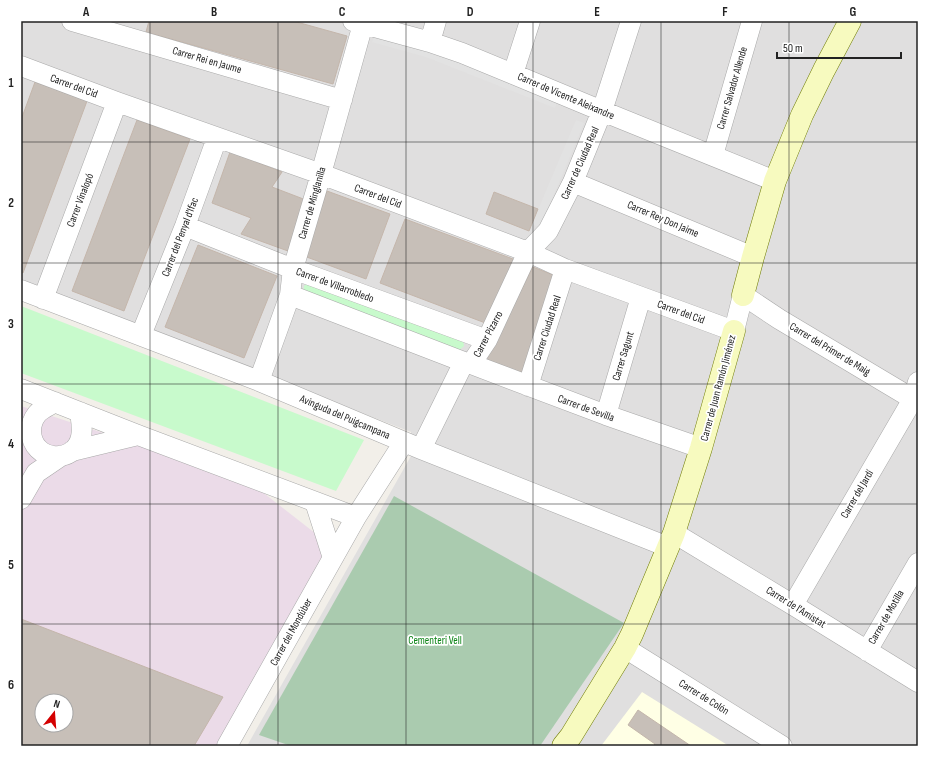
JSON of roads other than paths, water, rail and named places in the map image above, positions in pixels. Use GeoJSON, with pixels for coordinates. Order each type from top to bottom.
{"type":"FeatureCollection","features":[{"type":"Feature","properties":{"kind":"street","name":"Carrer Rei en Jaume"},"geometry":{"type":"LineString","coordinates":[[72,21],[342,100]]}},
{"type":"Feature","properties":{"kind":"street"},"geometry":{"type":"LineString","coordinates":[[430,42],[436,21]]}},
{"type":"Feature","properties":{"kind":"street"},"geometry":{"type":"LineString","coordinates":[[513,74],[530,21]]}},
{"type":"Feature","properties":{"kind":"street","name":"Carrer de Ciudad Real"},"geometry":{"type":"LineString","coordinates":[[528,252],[548,231],[573,182],[602,111],[631,21]]}},
{"type":"Feature","properties":{"kind":"street","name":"Carrer Salvador Allende"},"geometry":{"type":"LineString","coordinates":[[713,155],[752,21]]}},
{"type":"Feature","properties":{"kind":"street","name":"Carrer de Juan Ramón Jiménez"},"geometry":{"type":"LineString","coordinates":[[563,746],[571,736],[625,648],[671,540],[701,448],[775,180],[802,115],[850,21]]}},
{"type":"Feature","properties":{"kind":"street","name":"Carrer de Minglanilla"},"geometry":{"type":"LineString","coordinates":[[259,381],[290,294],[293,269],[342,100],[357,22]]}},
{"type":"Feature","properties":{"kind":"street","name":"Carrer de Vicente Aleixandre"},"geometry":{"type":"LineString","coordinates":[[357,22],[430,42],[462,53],[775,180]]}},
{"type":"Feature","properties":{"kind":"street","name":"Carrer del Cid"},"geometry":{"type":"LineString","coordinates":[[21,66],[216,138],[321,174],[528,252],[565,270],[734,331]]}},
{"type":"Feature","properties":{"kind":"street","name":"Carrer Vinalopó"},"geometry":{"type":"LineString","coordinates":[[43,299],[117,102]]}},
{"type":"Feature","properties":{"kind":"street","name":"Carrer del Penyal d'Ifac"},"geometry":{"type":"LineString","coordinates":[[141,336],[185,226],[216,138]]}},
{"type":"Feature","properties":{"kind":"street","name":"Carrer Rey Don Jaime"},"geometry":{"type":"LineString","coordinates":[[573,182],[753,257]]}},
{"type":"Feature","properties":{"kind":"street","name":"Carrer de Villarrobledo"},"geometry":{"type":"LineString","coordinates":[[185,226],[293,269],[487,340]]}},
{"type":"Feature","properties":{"kind":"street","name":"Carrer Pizarro"},"geometry":{"type":"LineString","coordinates":[[356,517],[413,446],[467,363],[487,340],[528,252]]}},
{"type":"Feature","properties":{"kind":"street","name":"Carrer Ciudad Real"},"geometry":{"type":"LineString","coordinates":[[528,386],[565,270]]}},
{"type":"Feature","properties":{"kind":"street","name":"Avinguda del Puigcampana"},"geometry":{"type":"LineString","coordinates":[[21,290],[259,381],[413,446],[671,540]]}},
{"type":"Feature","properties":{"kind":"street"},"geometry":{"type":"LineString","coordinates":[[290,294],[467,363]]}},
{"type":"Feature","properties":{"kind":"street","name":"Carrer del Primer de Maig"},"geometry":{"type":"LineString","coordinates":[[743,296],[779,319],[916,394]]}},
{"type":"Feature","properties":{"kind":"street","name":"Carrer Sagunt"},"geometry":{"type":"LineString","coordinates":[[606,415],[641,297]]}},
{"type":"Feature","properties":{"kind":"street","name":"Carrer de Sevilla"},"geometry":{"type":"LineString","coordinates":[[467,363],[606,415],[701,448]]}},
{"type":"Feature","properties":{"kind":"street"},"geometry":{"type":"LineString","coordinates":[[21,389],[138,435],[356,517]]}},
{"type":"Feature","properties":{"kind":"street","name":"Carrer del Jardí"},"geometry":{"type":"LineString","coordinates":[[793,605],[916,394]]}},
{"type":"Feature","properties":{"kind":"street"},"geometry":{"type":"LineString","coordinates":[[21,401],[32,435],[36,473]]}},
{"type":"Feature","properties":{"kind":"street"},"geometry":{"type":"LineString","coordinates":[[55,402],[38,413],[31,427],[33,442],[38,449],[51,456],[67,454],[138,435]]}},
{"type":"Feature","properties":{"kind":"street"},"geometry":{"type":"LineString","coordinates":[[21,499],[36,473],[67,454],[78,445],[82,429],[80,412]]}},
{"type":"Feature","properties":{"kind":"street"},"geometry":{"type":"LineString","coordinates":[[315,502],[333,558]]}},
{"type":"Feature","properties":{"kind":"street","name":"Carrer del Mondúber"},"geometry":{"type":"LineString","coordinates":[[227,746],[356,517]]}},
{"type":"Feature","properties":{"kind":"street","name":"Carrer de l'Amistat"},"geometry":{"type":"LineString","coordinates":[[671,540],[793,605],[918,682]]}},
{"type":"Feature","properties":{"kind":"street","name":"Carrer de Motilla"},"geometry":{"type":"LineString","coordinates":[[867,651],[918,563]]}},
{"type":"Feature","properties":{"kind":"street","name":"Carrer de Colón"},"geometry":{"type":"LineString","coordinates":[[625,648],[782,746]]}},
{"type":"Feature","properties":{"kind":"park label","name":"Cementeri Vell"},"geometry":{"type":"Point","coordinates":[435,640]}}]}
